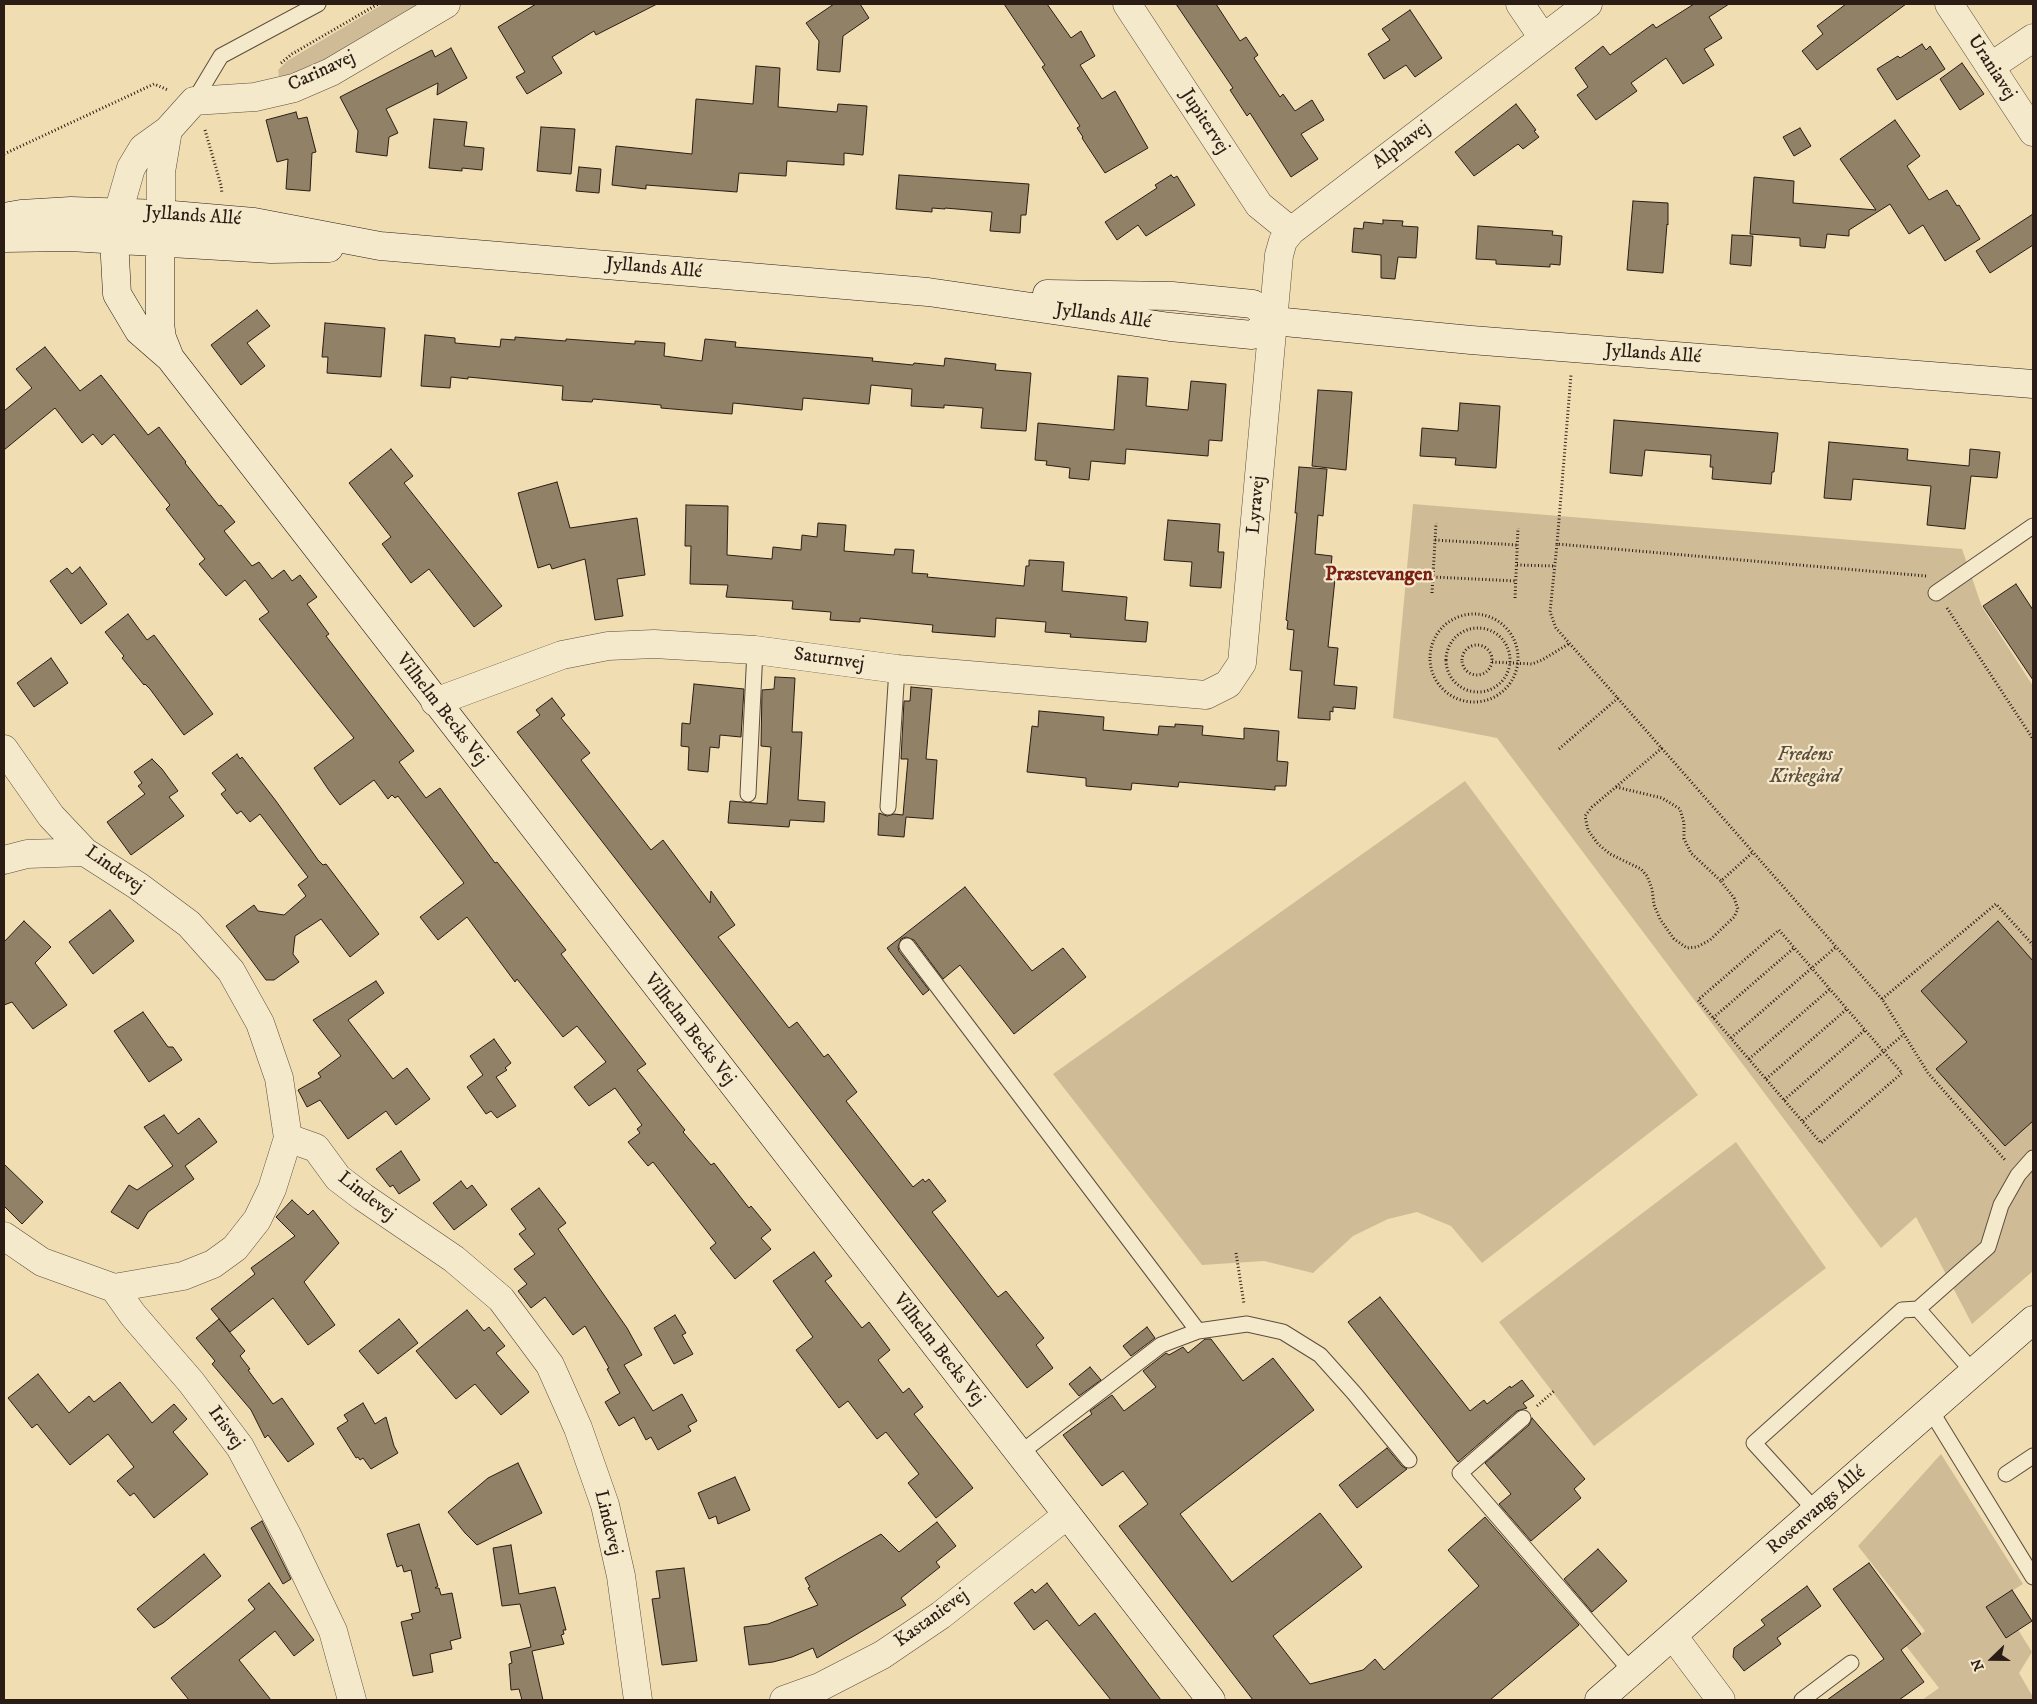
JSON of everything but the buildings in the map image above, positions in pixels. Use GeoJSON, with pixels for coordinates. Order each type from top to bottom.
{"type":"FeatureCollection","features":[{"type":"Feature","properties":{"kind":"street","name":"Carinavej"},"geometry":{"type":"LineString","coordinates":[[194,101],[255,97],[294,88],[331,72],[446,4]]}},
{"type":"Feature","properties":{"kind":"street","name":"Jupitervej"},"geometry":{"type":"LineString","coordinates":[[1126,4],[1259,205],[1291,230]]}},
{"type":"Feature","properties":{"kind":"street"},"geometry":{"type":"LineString","coordinates":[[1520,4],[1543,38]]}},
{"type":"Feature","properties":{"kind":"street","name":"Alphavej"},"geometry":{"type":"LineString","coordinates":[[1274,321],[1279,255],[1283,241],[1291,230],[1588,4]]}},
{"type":"Feature","properties":{"kind":"street","name":"Uraniavej"},"geometry":{"type":"LineString","coordinates":[[1949,4],[2033,132]]}},
{"type":"Feature","properties":{"kind":"street"},"geometry":{"type":"LineString","coordinates":[[1990,67],[2033,38]]}},
{"type":"Feature","properties":{"kind":"street"},"geometry":{"type":"LineString","coordinates":[[118,213],[131,168],[143,148],[168,130],[194,101]]}},
{"type":"Feature","properties":{"kind":"street"},"geometry":{"type":"LineString","coordinates":[[161,214],[161,172],[168,130]]}},
{"type":"Feature","properties":{"kind":"street","name":"Jyllands Allé"},"geometry":{"type":"LineString","coordinates":[[4,217],[71,211],[161,214],[254,222],[380,246],[928,292],[1170,327],[1252,335],[1274,321],[1573,348],[2033,384]]}},
{"type":"Feature","properties":{"kind":"street","name":"Vilhelm Becks Vej"},"geometry":{"type":"LineString","coordinates":[[118,213],[114,239],[117,294],[139,331],[170,358],[1211,1700]]}},
{"type":"Feature","properties":{"kind":"street","name":"Vilhelm Becks Vej"},"geometry":{"type":"LineString","coordinates":[[161,214],[160,324],[162,338],[170,358]]}},
{"type":"Feature","properties":{"kind":"street","name":"Jyllands Allé"},"geometry":{"type":"LineString","coordinates":[[4,238],[70,237],[271,249],[380,246]]}},
{"type":"Feature","properties":{"kind":"street","name":"Lyravej"},"geometry":{"type":"LineString","coordinates":[[1228,684],[1242,663],[1274,321]]}},
{"type":"Feature","properties":{"kind":"street","name":"Saturnvej"},"geometry":{"type":"LineString","coordinates":[[435,702],[562,655],[608,646],[654,644],[755,650],[897,669],[1206,695],[1228,684]]}},
{"type":"Feature","properties":{"kind":"street","name":"Lindevej"},"geometry":{"type":"LineString","coordinates":[[4,749],[51,816],[85,852],[138,886],[189,924],[230,971],[260,1023],[279,1078],[288,1138],[316,1148],[338,1178],[362,1197],[454,1259],[501,1299],[550,1365],[578,1428],[605,1505],[620,1576],[638,1700]]}},
{"type":"Feature","properties":{"kind":"street"},"geometry":{"type":"LineString","coordinates":[[4,860],[28,854],[85,852]]}},
{"type":"Feature","properties":{"kind":"street"},"geometry":{"type":"LineString","coordinates":[[4,1236],[42,1262],[114,1288],[184,1276],[214,1264],[235,1248],[257,1220],[272,1189],[288,1138]]}},
{"type":"Feature","properties":{"kind":"street","name":"Irisvej"},"geometry":{"type":"LineString","coordinates":[[114,1288],[133,1315],[191,1382],[240,1447],[287,1535],[333,1631],[352,1700]]}},
{"type":"Feature","properties":{"kind":"street","name":"Rosenvangs Allé"},"geometry":{"type":"LineString","coordinates":[[1599,1700],[2033,1320]]}},
{"type":"Feature","properties":{"kind":"street","name":"Kastanievej"},"geometry":{"type":"LineString","coordinates":[[784,1700],[820,1687],[882,1655],[941,1616],[1067,1515]]}},
{"type":"Feature","properties":{"kind":"street"},"geometry":{"type":"LineString","coordinates":[[1673,1636],[1721,1700]]}},
{"type":"Feature","properties":{"kind":"lane"},"geometry":{"type":"LineString","coordinates":[[194,101],[221,56],[318,4]]}},
{"type":"Feature","properties":{"kind":"lane"},"geometry":{"type":"LineString","coordinates":[[1936,593],[2033,526]]}},
{"type":"Feature","properties":{"kind":"lane"},"geometry":{"type":"LineString","coordinates":[[748,794],[755,650]]}},
{"type":"Feature","properties":{"kind":"lane"},"geometry":{"type":"LineString","coordinates":[[888,808],[897,669]]}},
{"type":"Feature","properties":{"kind":"lane"},"geometry":{"type":"LineString","coordinates":[[908,946],[1198,1331]]}},
{"type":"Feature","properties":{"kind":"lane"},"geometry":{"type":"LineString","coordinates":[[1816,1511],[1754,1443],[1902,1310],[1918,1309],[1988,1247],[2001,1205],[2018,1175],[2033,1158]]}},
{"type":"Feature","properties":{"kind":"lane"},"geometry":{"type":"LineString","coordinates":[[1918,1309],[1974,1373]]}},
{"type":"Feature","properties":{"kind":"lane"},"geometry":{"type":"LineString","coordinates":[[1019,1454],[1161,1345],[1198,1331],[1247,1324],[1283,1332],[1320,1355],[1354,1392],[1409,1460]]}},
{"type":"Feature","properties":{"kind":"lane"},"geometry":{"type":"LineString","coordinates":[[1931,1411],[2033,1577]]}},
{"type":"Feature","properties":{"kind":"lane"},"geometry":{"type":"LineString","coordinates":[[1523,1418],[1460,1473],[1632,1672]]}},
{"type":"Feature","properties":{"kind":"lane"},"geometry":{"type":"LineString","coordinates":[[2006,1474],[2033,1456]]}},
{"type":"Feature","properties":{"kind":"lane"},"geometry":{"type":"LineString","coordinates":[[1802,1700],[1851,1663]]}},
{"type":"Feature","properties":{"kind":"path"},"geometry":{"type":"LineString","coordinates":[[279,65],[292,54],[378,4]]}},
{"type":"Feature","properties":{"kind":"path"},"geometry":{"type":"LineString","coordinates":[[1573,348],[1550,612],[1556,628],[1882,999],[1928,1073],[2018,1175]]}},
{"type":"Feature","properties":{"kind":"path"},"geometry":{"type":"LineString","coordinates":[[1432,593],[1436,523]]}},
{"type":"Feature","properties":{"kind":"path"},"geometry":{"type":"LineString","coordinates":[[1515,598],[1518,528]]}},
{"type":"Feature","properties":{"kind":"path"},"geometry":{"type":"LineString","coordinates":[[1435,540],[1517,545]]}},
{"type":"Feature","properties":{"kind":"path"},"geometry":{"type":"LineString","coordinates":[[1557,544],[1925,575],[2033,739]]}},
{"type":"Feature","properties":{"kind":"path"},"geometry":{"type":"LineString","coordinates":[[1517,565],[1555,566]]}},
{"type":"Feature","properties":{"kind":"path"},"geometry":{"type":"LineString","coordinates":[[1433,577],[1516,581]]}},
{"type":"Feature","properties":{"kind":"path"},"geometry":{"type":"LineString","coordinates":[[1479,614],[1497,621],[1511,633],[1516,644],[1518,663],[1513,681],[1505,690],[1494,698],[1482,702],[1470,702],[1458,699],[1447,693],[1438,684],[1432,672],[1430,660],[1436,636],[1449,622],[1466,615],[1479,614]]}},
{"type":"Feature","properties":{"kind":"path"},"geometry":{"type":"LineString","coordinates":[[1472,628],[1484,628],[1494,632],[1502,639],[1508,649],[1509,663],[1508,671],[1493,688],[1483,691],[1472,691],[1462,687],[1453,680],[1447,670],[1446,660],[1448,648],[1453,639],[1462,632],[1472,628]]}},
{"type":"Feature","properties":{"kind":"path"},"geometry":{"type":"LineString","coordinates":[[1492,662],[1532,664],[1570,643]]}},
{"type":"Feature","properties":{"kind":"path"},"geometry":{"type":"LineString","coordinates":[[1479,645],[1487,648],[1491,654],[1492,662],[1489,670],[1483,674],[1475,675],[1468,672],[1463,666],[1462,658],[1465,651],[1471,646],[1479,645]]}},
{"type":"Feature","properties":{"kind":"path"},"geometry":{"type":"LineString","coordinates":[[1559,749],[1618,698]]}},
{"type":"Feature","properties":{"kind":"path"},"geometry":{"type":"LineString","coordinates":[[1616,787],[1662,798],[1680,810],[1684,823],[1684,839],[1691,853],[1721,881],[1734,898],[1738,909],[1734,917],[1710,940],[1697,947],[1686,948],[1674,939],[1660,919],[1654,905],[1652,889],[1647,876],[1641,870],[1610,854],[1598,844],[1588,830],[1585,816],[1592,807],[1662,748]]}},
{"type":"Feature","properties":{"kind":"path"},"geometry":{"type":"LineString","coordinates":[[1721,881],[1753,852]]}},
{"type":"Feature","properties":{"kind":"path"},"geometry":{"type":"LineString","coordinates":[[1882,999],[1996,904],[2033,945]]}},
{"type":"Feature","properties":{"kind":"path"},"geometry":{"type":"LineString","coordinates":[[1779,930],[1794,948],[1902,1073],[1821,1143],[1698,1000],[1779,930]]}},
{"type":"Feature","properties":{"kind":"path"},"geometry":{"type":"LineString","coordinates":[[1731,1038],[1836,947]]}},
{"type":"Feature","properties":{"kind":"path"},"geometry":{"type":"LineString","coordinates":[[1714,1018],[1794,948]]}},
{"type":"Feature","properties":{"kind":"path"},"geometry":{"type":"LineString","coordinates":[[1749,1059],[1830,988]]}},
{"type":"Feature","properties":{"kind":"path"},"geometry":{"type":"LineString","coordinates":[[1766,1079],[1847,1009]]}},
{"type":"Feature","properties":{"kind":"path"},"geometry":{"type":"LineString","coordinates":[[1784,1100],[1865,1030]]}},
{"type":"Feature","properties":{"kind":"path"},"geometry":{"type":"LineString","coordinates":[[1803,1121],[1904,1034]]}},
{"type":"Feature","properties":{"kind":"path"},"geometry":{"type":"LineString","coordinates":[[1236,1253],[1247,1324]]}},
{"type":"Feature","properties":{"kind":"green space"},"geometry":{"type":"Polygon","coordinates":[[[383,4],[432,4],[297,76],[279,76],[278,70],[287,61],[383,4]]]}},
{"type":"Feature","properties":{"kind":"green space","name":"Fredens Kirkegård"},"geometry":{"type":"Polygon","coordinates":[[[1413,504],[1962,549],[1982,607],[2033,686],[2033,1271],[1972,1324],[1916,1217],[1881,1248],[1497,738],[1393,718],[1413,504]]]}},
{"type":"Feature","properties":{"kind":"green space"},"geometry":{"type":"Polygon","coordinates":[[[1465,781],[1698,1095],[1482,1263],[1451,1226],[1417,1212],[1388,1219],[1353,1236],[1313,1273],[1264,1261],[1202,1265],[1053,1074],[1465,781]]]}},
{"type":"Feature","properties":{"kind":"green space"},"geometry":{"type":"Polygon","coordinates":[[[1736,1142],[1826,1268],[1594,1446],[1499,1322],[1736,1142]]]}},
{"type":"Feature","properties":{"kind":"green space"},"geometry":{"type":"Polygon","coordinates":[[[1941,1454],[2023,1584],[1999,1599],[2032,1652],[2019,1673],[2033,1700],[1922,1700],[1939,1688],[1906,1646],[1925,1631],[1858,1546],[1941,1454]]]}},
{"type":"Feature","properties":{"kind":"district","name":"Præstevangen"},"geometry":{"type":"Point","coordinates":[1379,576]}}]}
